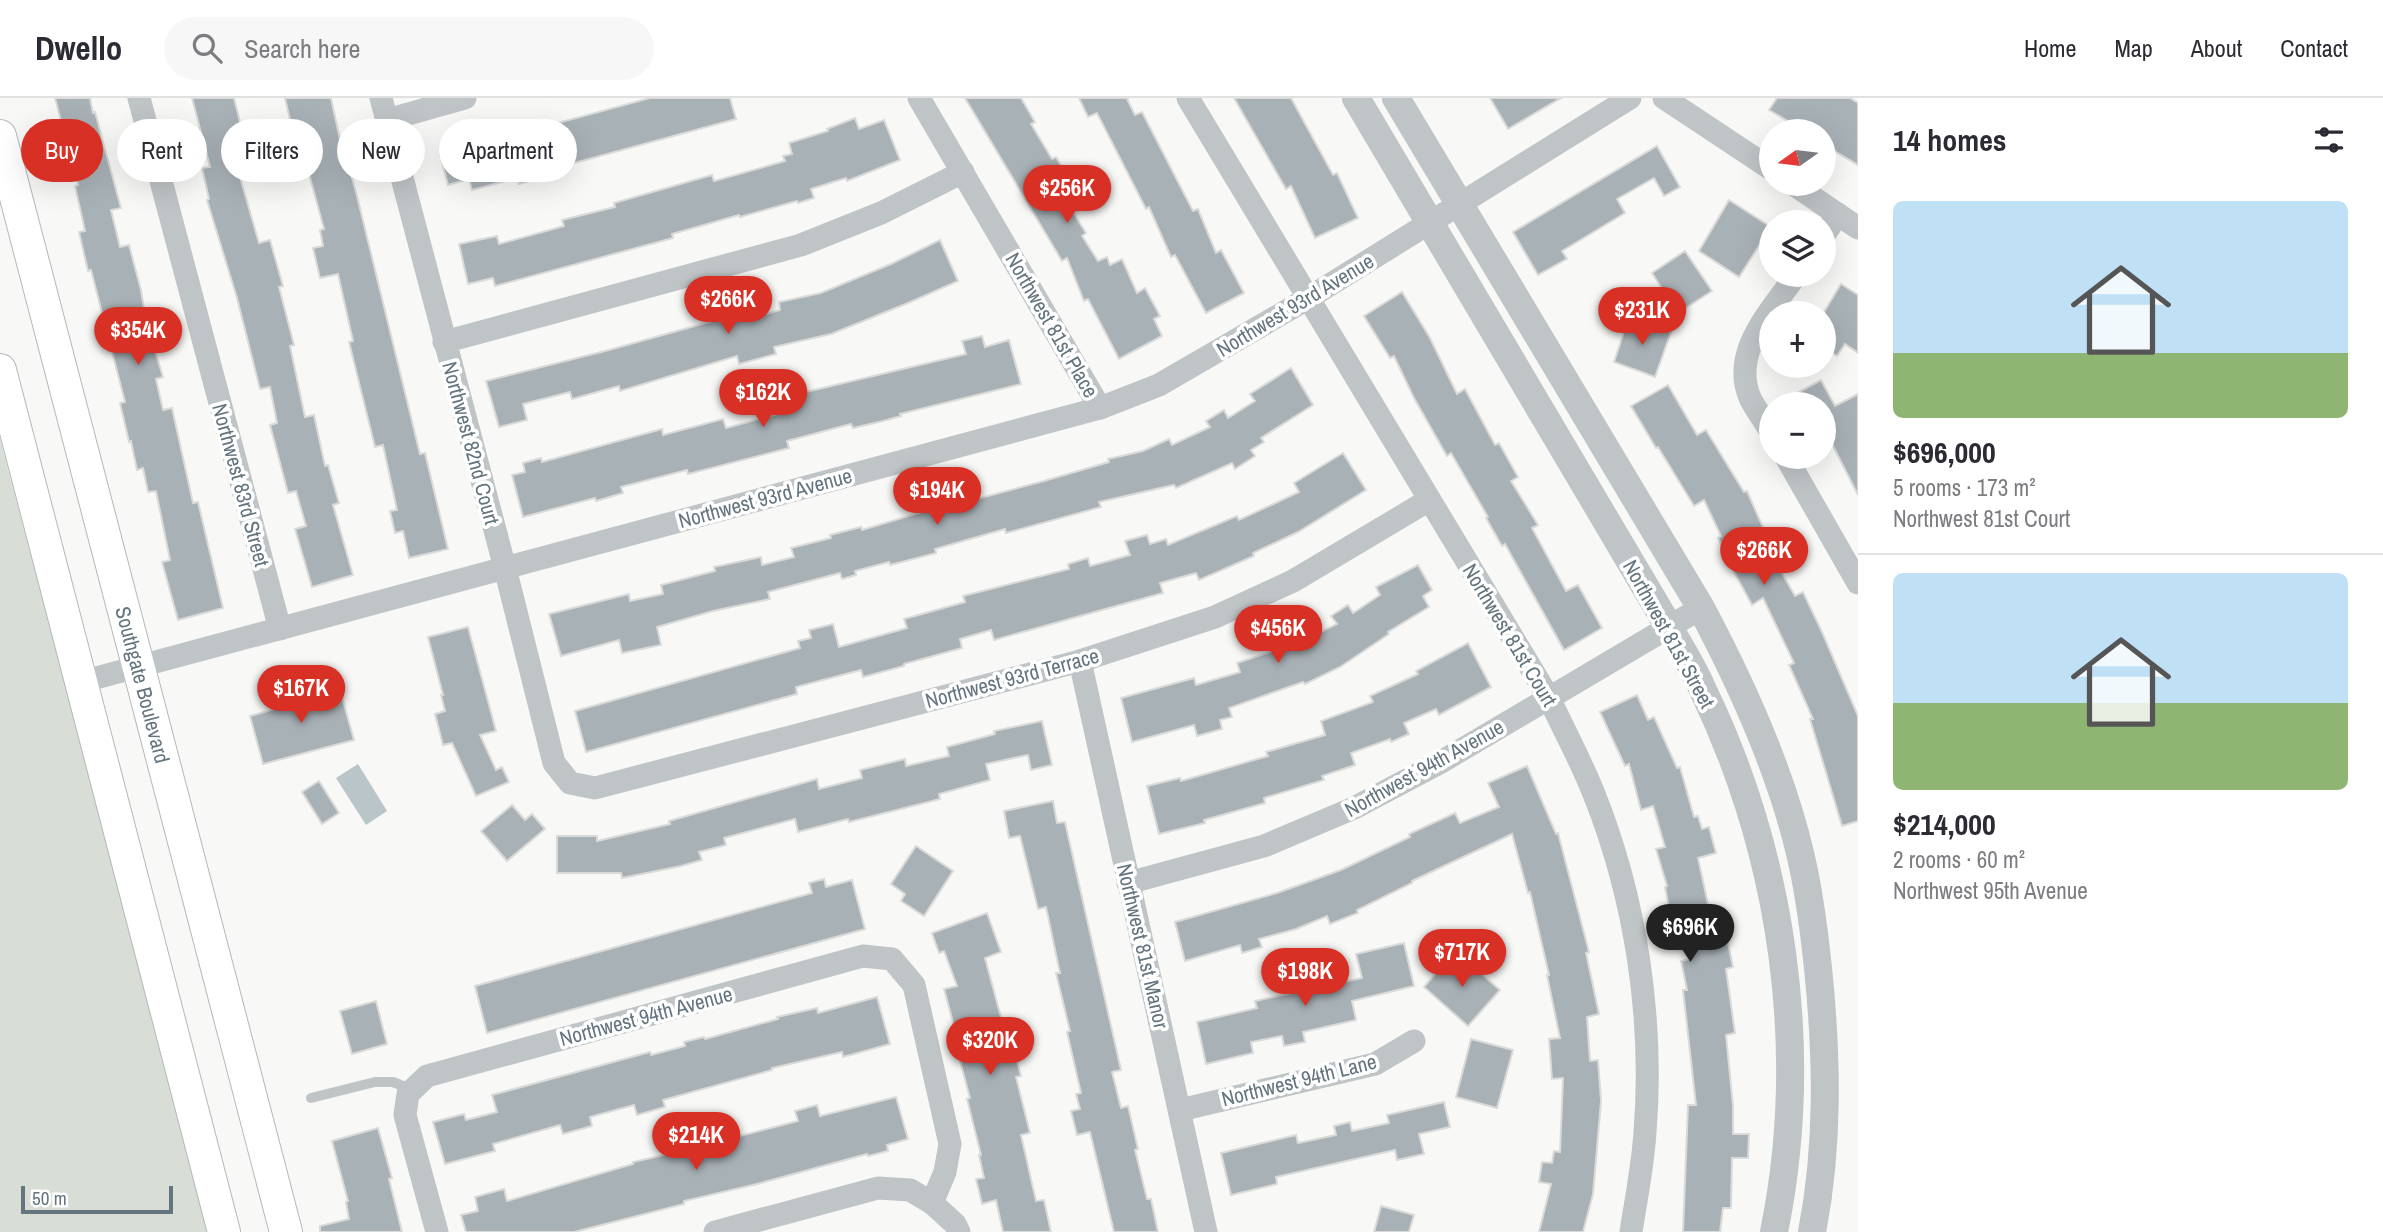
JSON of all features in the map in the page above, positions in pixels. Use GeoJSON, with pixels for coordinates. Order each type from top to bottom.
{"type":"FeatureCollection","features":[{"type":"Feature","properties":{"kind":"main road","name":"Southgate Boulevard"},"geometry":{"type":"LineString","coordinates":[[0,136],[286,1232]]}},
{"type":"Feature","properties":{"kind":"main road"},"geometry":{"type":"LineString","coordinates":[[0,370],[224,1232]]}},
{"type":"Feature","properties":{"kind":"street","name":"Northwest 83rd Street"},"geometry":{"type":"LineString","coordinates":[[139,98],[280,629]]}},
{"type":"Feature","properties":{"kind":"street"},"geometry":{"type":"LineString","coordinates":[[384,109],[465,98]]}},
{"type":"Feature","properties":{"kind":"street","name":"Northwest 81st Place"},"geometry":{"type":"LineString","coordinates":[[919,98],[1100,408]]}},
{"type":"Feature","properties":{"kind":"street","name":"Northwest 81st Court"},"geometry":{"type":"LineString","coordinates":[[1188,98],[1549,698],[1594,794],[1621,874],[1637,952],[1647,1042],[1645,1133],[1631,1232]]}},
{"type":"Feature","properties":{"kind":"street","name":"Northwest 81st Street"},"geometry":{"type":"LineString","coordinates":[[1356,98],[1669,627],[1702,687],[1736,768],[1766,861],[1782,944],[1790,1032],[1788,1125],[1774,1232]]}},
{"type":"Feature","properties":{"kind":"street","name":"Northwest 81st Street"},"geometry":{"type":"LineString","coordinates":[[1396,98],[1701,608],[1735,671],[1769,755],[1800,853],[1815,936],[1824,1028],[1825,1125],[1812,1232]]}},
{"type":"Feature","properties":{"kind":"street","name":"Northwest 93rd Avenue"},"geometry":{"type":"LineString","coordinates":[[81,682],[1100,408],[1159,385],[1307,299],[1630,98]]}},
{"type":"Feature","properties":{"kind":"street"},"geometry":{"type":"LineString","coordinates":[[1664,98],[1759,161]]}},
{"type":"Feature","properties":{"kind":"street","name":"Northwest 82nd Court"},"geometry":{"type":"LineString","coordinates":[[384,109],[554,763],[570,783]]}},
{"type":"Feature","properties":{"kind":"street"},"geometry":{"type":"LineString","coordinates":[[444,342],[801,245],[881,213],[963,173]]}},
{"type":"Feature","properties":{"kind":"street"},"geometry":{"type":"LineString","coordinates":[[1811,196],[1858,228]]}},
{"type":"Feature","properties":{"kind":"street"},"geometry":{"type":"LineString","coordinates":[[1759,413],[1750,398],[1743,370],[1751,341],[1788,287]]}},
{"type":"Feature","properties":{"kind":"street"},"geometry":{"type":"LineString","coordinates":[[1793,469],[1858,583]]}},
{"type":"Feature","properties":{"kind":"street","name":"Northwest 93rd Terrace"},"geometry":{"type":"LineString","coordinates":[[570,783],[595,788],[1080,661],[1226,612],[1293,581],[1429,500]]}},
{"type":"Feature","properties":{"kind":"street","name":"Northwest 94th Avenue"},"geometry":{"type":"LineString","coordinates":[[1128,883],[1264,846],[1354,808],[1441,762],[1701,608]]}},
{"type":"Feature","properties":{"kind":"street","name":"Northwest 81st Manor"},"geometry":{"type":"LineString","coordinates":[[1080,661],[1206,1232]]}},
{"type":"Feature","properties":{"kind":"street","name":"Northwest 94th Avenue"},"geometry":{"type":"LineString","coordinates":[[410,1092],[427,1076],[863,956],[892,959],[914,985],[950,1143],[945,1172],[932,1203]]}},
{"type":"Feature","properties":{"kind":"street","name":"Northwest 94th Lane"},"geometry":{"type":"LineString","coordinates":[[1180,1110],[1375,1064],[1414,1041]]}},
{"type":"Feature","properties":{"kind":"street"},"geometry":{"type":"LineString","coordinates":[[410,1092],[405,1115],[437,1232]]}},
{"type":"Feature","properties":{"kind":"street"},"geometry":{"type":"LineString","coordinates":[[715,1232],[878,1188],[910,1190],[932,1203],[955,1224],[959,1232]]}},
{"type":"Feature","properties":{"kind":"lane"},"geometry":{"type":"LineString","coordinates":[[311,1098],[375,1082],[393,1082],[410,1092]]}},
{"type":"Feature","properties":{"kind":"shaded area"},"geometry":{"type":"Polygon","coordinates":[[[0,439],[27,541],[209,1232],[0,1232],[0,439]]]}},
{"type":"Feature","properties":{"kind":"shaded area"},"geometry":{"type":"Polygon","coordinates":[[[358,764],[387,811],[366,825],[336,778],[358,764]]]}},
{"type":"Feature","properties":{"kind":"building"},"geometry":{"type":"Polygon","coordinates":[[[55,98],[90,98],[97,119],[61,119],[55,98]]]}},
{"type":"Feature","properties":{"kind":"building"},"geometry":{"type":"Polygon","coordinates":[[[192,98],[234,98],[239,119],[221,119],[221,182],[241,182],[259,243],[270,240],[283,286],[279,287],[294,345],[290,346],[305,417],[314,415],[325,466],[328,465],[339,503],[333,505],[353,575],[312,587],[295,529],[306,526],[296,491],[288,493],[270,425],[277,423],[270,387],[260,389],[237,298],[207,200],[205,182],[207,167],[210,167],[207,156],[207,119],[197,119],[192,98]]]}},
{"type":"Feature","properties":{"kind":"building"},"geometry":{"type":"Polygon","coordinates":[[[285,98],[331,98],[337,126],[337,182],[353,182],[420,454],[425,453],[448,549],[409,558],[403,531],[395,533],[390,511],[397,510],[383,445],[375,447],[349,342],[353,341],[338,274],[320,278],[313,248],[323,246],[320,230],[324,229],[311,182],[323,182],[323,119],[290,119],[285,98]]]}},
{"type":"Feature","properties":{"kind":"building"},"geometry":{"type":"Polygon","coordinates":[[[650,98],[730,98],[736,119],[577,162],[577,119],[573,119],[650,98]]]}},
{"type":"Feature","properties":{"kind":"building"},"geometry":{"type":"Polygon","coordinates":[[[965,98],[1021,98],[1035,122],[1031,124],[1052,159],[1056,157],[1075,189],[1063,196],[1086,233],[1082,236],[1098,261],[1107,257],[1110,265],[1122,259],[1137,293],[1145,288],[1160,316],[1154,319],[1162,336],[1119,359],[1088,299],[1084,301],[1067,258],[1062,261],[965,98]]]}},
{"type":"Feature","properties":{"kind":"building"},"geometry":{"type":"Polygon","coordinates":[[[1079,98],[1129,98],[1127,99],[1135,115],[1142,112],[1193,211],[1198,209],[1216,253],[1221,250],[1244,293],[1206,313],[1175,255],[1171,257],[1149,207],[1146,209],[1097,113],[1088,117],[1079,98]]]}},
{"type":"Feature","properties":{"kind":"building"},"geometry":{"type":"Polygon","coordinates":[[[1234,98],[1291,98],[1333,175],[1337,173],[1358,218],[1315,238],[1291,186],[1286,189],[1234,98]]]}},
{"type":"Feature","properties":{"kind":"building"},"geometry":{"type":"Polygon","coordinates":[[[1490,98],[1561,98],[1508,129],[1490,98]]]}},
{"type":"Feature","properties":{"kind":"building"},"geometry":{"type":"Polygon","coordinates":[[[1777,98],[1850,98],[1858,103],[1858,165],[1836,152],[1836,119],[1784,119],[1769,110],[1777,98]]]}},
{"type":"Feature","properties":{"kind":"building"},"geometry":{"type":"Polygon","coordinates":[[[855,118],[859,129],[884,120],[900,160],[847,181],[846,178],[811,189],[814,198],[798,203],[797,201],[740,217],[739,215],[672,234],[673,238],[495,286],[493,278],[468,284],[459,244],[497,236],[499,244],[564,226],[562,220],[615,207],[614,203],[712,175],[714,181],[785,161],[783,156],[792,154],[789,143],[828,131],[827,129],[855,118]]]}},
{"type":"Feature","properties":{"kind":"building"},"geometry":{"type":"Polygon","coordinates":[[[103,142],[121,208],[111,210],[120,247],[129,245],[146,321],[163,377],[156,379],[163,410],[172,408],[193,503],[198,502],[223,608],[178,620],[162,562],[170,560],[156,491],[148,492],[143,468],[137,470],[120,403],[125,402],[79,232],[85,231],[75,186],[78,185],[77,182],[103,182],[103,142]]]}},
{"type":"Feature","properties":{"kind":"building"},"geometry":{"type":"Polygon","coordinates":[[[1657,146],[1680,187],[1664,196],[1654,178],[1617,199],[1625,213],[1562,251],[1567,259],[1538,275],[1513,232],[1657,146]]]}},
{"type":"Feature","properties":{"kind":"building"},"geometry":{"type":"Polygon","coordinates":[[[470,182],[502,182],[472,190],[470,182]]]}},
{"type":"Feature","properties":{"kind":"building"},"geometry":{"type":"Polygon","coordinates":[[[1729,200],[1759,219],[1759,246],[1739,277],[1699,251],[1729,200]]]}},
{"type":"Feature","properties":{"kind":"building"},"geometry":{"type":"Polygon","coordinates":[[[940,240],[958,281],[908,303],[831,334],[774,347],[776,354],[739,364],[737,356],[620,391],[619,386],[572,399],[570,392],[523,404],[527,420],[499,427],[486,381],[609,350],[742,311],[744,320],[780,310],[779,302],[821,293],[940,240]]]}},
{"type":"Feature","properties":{"kind":"building"},"geometry":{"type":"Polygon","coordinates":[[[1685,251],[1712,291],[1678,313],[1652,273],[1685,251]]]}},
{"type":"Feature","properties":{"kind":"building"},"geometry":{"type":"Polygon","coordinates":[[[1841,284],[1858,295],[1858,353],[1845,344],[1836,355],[1836,301],[1831,301],[1841,284]]]}},
{"type":"Feature","properties":{"kind":"building"},"geometry":{"type":"Polygon","coordinates":[[[1402,292],[1430,338],[1457,394],[1465,389],[1495,445],[1499,443],[1518,477],[1511,481],[1538,525],[1532,528],[1566,591],[1578,585],[1602,628],[1564,650],[1451,453],[1447,456],[1394,356],[1390,358],[1364,316],[1402,292]]]}},
{"type":"Feature","properties":{"kind":"building"},"geometry":{"type":"Polygon","coordinates":[[[1629,317],[1671,332],[1655,377],[1614,362],[1629,317]]]}},
{"type":"Feature","properties":{"kind":"building"},"geometry":{"type":"Polygon","coordinates":[[[982,336],[985,347],[1009,340],[1021,384],[900,414],[901,416],[883,421],[853,428],[851,424],[787,441],[789,448],[688,474],[687,470],[621,487],[623,493],[523,517],[512,475],[525,472],[523,463],[541,458],[542,462],[662,429],[663,435],[723,419],[726,428],[793,410],[789,396],[966,354],[962,341],[982,336]]]}},
{"type":"Feature","properties":{"kind":"building"},"geometry":{"type":"Polygon","coordinates":[[[1291,368],[1313,405],[1261,438],[1264,442],[1251,450],[1255,456],[1235,469],[1232,463],[1176,488],[1174,485],[1099,502],[1101,507],[1006,533],[1005,529],[935,549],[936,553],[855,571],[856,575],[842,579],[840,573],[768,592],[770,599],[657,627],[661,645],[622,653],[619,640],[561,656],[549,614],[629,594],[630,601],[663,594],[661,585],[715,571],[714,567],[761,557],[762,565],[794,557],[791,548],[831,538],[830,535],[861,527],[862,530],[972,497],[973,500],[1044,481],[1109,462],[1108,459],[1143,451],[1169,439],[1172,445],[1210,427],[1206,421],[1224,410],[1228,418],[1255,401],[1250,394],[1291,368]]]}},
{"type":"Feature","properties":{"kind":"building"},"geometry":{"type":"Polygon","coordinates":[[[1821,380],[1827,392],[1799,392],[1821,380]]]}},
{"type":"Feature","properties":{"kind":"building"},"geometry":{"type":"Polygon","coordinates":[[[1668,385],[1697,435],[1706,430],[1744,492],[1747,491],[1771,546],[1773,545],[1784,565],[1779,568],[1795,596],[1803,592],[1822,632],[1858,716],[1858,821],[1842,826],[1810,719],[1813,719],[1789,665],[1794,663],[1763,598],[1752,605],[1718,538],[1721,536],[1704,500],[1694,506],[1631,406],[1668,385]]]}},
{"type":"Feature","properties":{"kind":"building"},"geometry":{"type":"Polygon","coordinates":[[[1858,394],[1858,495],[1836,452],[1836,405],[1858,394]]]}},
{"type":"Feature","properties":{"kind":"building"},"geometry":{"type":"Polygon","coordinates":[[[1343,453],[1366,490],[1298,532],[1253,553],[1254,556],[1199,580],[1196,573],[1160,583],[1163,593],[994,640],[991,630],[960,639],[962,648],[904,666],[863,677],[861,670],[796,687],[797,694],[586,752],[575,711],[800,648],[798,641],[811,638],[809,630],[833,624],[839,647],[907,628],[904,619],[965,602],[963,596],[1069,569],[1068,564],[1088,558],[1090,566],[1130,555],[1125,541],[1147,535],[1150,544],[1166,539],[1168,545],[1237,516],[1239,520],[1299,492],[1294,483],[1343,453]]]}},
{"type":"Feature","properties":{"kind":"building"},"geometry":{"type":"Polygon","coordinates":[[[1418,565],[1432,590],[1423,596],[1429,607],[1388,632],[1389,634],[1340,667],[1305,684],[1303,682],[1229,708],[1232,717],[1220,720],[1222,729],[1197,736],[1194,725],[1132,742],[1121,698],[1194,678],[1196,685],[1240,672],[1237,663],[1300,642],[1337,624],[1331,616],[1348,605],[1353,613],[1380,595],[1376,587],[1418,565]]]}},
{"type":"Feature","properties":{"kind":"building"},"geometry":{"type":"Polygon","coordinates":[[[468,627],[496,731],[480,735],[496,770],[502,767],[509,782],[476,796],[452,743],[443,745],[435,714],[445,711],[443,695],[428,637],[468,627]]]}},
{"type":"Feature","properties":{"kind":"building"},"geometry":{"type":"Polygon","coordinates":[[[1468,643],[1491,687],[1439,715],[1436,709],[1404,723],[1409,734],[1351,753],[1355,765],[1322,776],[1324,780],[1264,798],[1265,803],[1204,820],[1205,823],[1159,834],[1147,786],[1180,778],[1181,781],[1268,756],[1266,752],[1325,735],[1321,721],[1373,702],[1370,696],[1418,674],[1416,671],[1468,643]]]}},
{"type":"Feature","properties":{"kind":"building"},"geometry":{"type":"Polygon","coordinates":[[[299,683],[304,699],[340,690],[354,740],[263,764],[250,716],[285,706],[280,688],[299,683]]]}},
{"type":"Feature","properties":{"kind":"building"},"geometry":{"type":"Polygon","coordinates":[[[1637,695],[1648,720],[1654,717],[1677,768],[1680,767],[1694,817],[1698,816],[1702,829],[1709,827],[1716,853],[1698,858],[1714,932],[1725,929],[1733,967],[1726,969],[1735,1033],[1726,1035],[1733,1134],[1749,1134],[1748,1158],[1732,1158],[1731,1208],[1723,1208],[1720,1232],[1683,1232],[1688,1105],[1696,1105],[1683,990],[1687,990],[1681,961],[1689,959],[1680,917],[1671,919],[1665,887],[1667,886],[1656,849],[1665,847],[1653,806],[1641,810],[1629,764],[1625,766],[1600,712],[1637,695]]]}},
{"type":"Feature","properties":{"kind":"building"},"geometry":{"type":"Polygon","coordinates":[[[1042,721],[1052,765],[1031,770],[1028,755],[986,764],[990,780],[939,794],[940,799],[798,832],[795,819],[724,838],[726,845],[699,852],[702,860],[681,866],[622,878],[621,873],[557,873],[557,836],[597,836],[597,841],[670,824],[669,821],[817,779],[819,789],[862,778],[860,770],[905,759],[906,766],[949,756],[947,747],[995,734],[994,731],[1042,721]]]}},
{"type":"Feature","properties":{"kind":"building"},"geometry":{"type":"Polygon","coordinates":[[[1527,766],[1556,834],[1558,833],[1589,952],[1586,953],[1599,1014],[1587,1017],[1590,1061],[1598,1060],[1601,1101],[1593,1194],[1583,1232],[1539,1232],[1551,1184],[1539,1182],[1542,1162],[1552,1163],[1554,1151],[1560,1152],[1563,1078],[1552,1079],[1549,1039],[1560,1038],[1530,892],[1528,893],[1512,834],[1412,881],[1357,910],[1358,913],[1330,924],[1327,916],[1296,929],[1259,939],[1262,947],[1242,953],[1240,945],[1185,961],[1175,922],[1277,893],[1341,870],[1455,813],[1460,823],[1499,807],[1488,783],[1527,766]]]}},
{"type":"Feature","properties":{"kind":"building"},"geometry":{"type":"Polygon","coordinates":[[[319,781],[339,813],[322,824],[302,792],[319,781]]]}},
{"type":"Feature","properties":{"kind":"building"},"geometry":{"type":"Polygon","coordinates":[[[1053,801],[1057,823],[1065,822],[1121,1070],[1112,1072],[1121,1108],[1128,1106],[1138,1149],[1135,1150],[1147,1199],[1151,1199],[1158,1232],[1114,1232],[1090,1132],[1077,1135],[1071,1111],[1080,1109],[1076,1094],[1081,1093],[1067,1032],[1070,1031],[1056,973],[1060,973],[1046,907],[1038,909],[1020,836],[1009,838],[1004,811],[1053,801]]]}},
{"type":"Feature","properties":{"kind":"building"},"geometry":{"type":"Polygon","coordinates":[[[512,805],[525,820],[532,814],[545,829],[507,861],[481,831],[512,805]]]}},
{"type":"Feature","properties":{"kind":"building"},"geometry":{"type":"Polygon","coordinates":[[[916,846],[953,871],[924,916],[901,901],[905,894],[891,884],[916,846]]]}},
{"type":"Feature","properties":{"kind":"building"},"geometry":{"type":"Polygon","coordinates":[[[824,879],[826,887],[852,880],[865,929],[487,1033],[475,986],[812,893],[809,883],[824,879]]]}},
{"type":"Feature","properties":{"kind":"building"},"geometry":{"type":"Polygon","coordinates":[[[987,913],[1001,952],[985,958],[1009,1047],[1013,1046],[1021,1076],[1016,1077],[1030,1133],[1021,1135],[1036,1201],[1044,1200],[1051,1232],[1003,1232],[996,1200],[982,1204],[976,1179],[984,1178],[981,1155],[955,1042],[958,1041],[944,989],[957,986],[944,951],[939,953],[932,933],[987,913]]]}},
{"type":"Feature","properties":{"kind":"building"},"geometry":{"type":"Polygon","coordinates":[[[1404,943],[1414,986],[1352,1001],[1356,1020],[1303,1032],[1305,1042],[1284,1046],[1282,1036],[1251,1042],[1253,1053],[1206,1064],[1197,1022],[1257,1008],[1255,1001],[1362,978],[1356,954],[1404,943]]]}},
{"type":"Feature","properties":{"kind":"building"},"geometry":{"type":"Polygon","coordinates":[[[1455,951],[1500,990],[1468,1026],[1424,987],[1455,951]]]}},
{"type":"Feature","properties":{"kind":"building"},"geometry":{"type":"Polygon","coordinates":[[[877,997],[890,1044],[843,1057],[842,1052],[772,1068],[663,1100],[665,1107],[637,1115],[634,1105],[590,1117],[592,1126],[563,1134],[560,1125],[493,1144],[495,1151],[445,1164],[433,1122],[464,1114],[466,1120],[497,1112],[492,1095],[650,1052],[651,1055],[685,1046],[684,1042],[704,1037],[705,1039],[778,1019],[777,1017],[817,1008],[818,1013],[877,997]]]}},
{"type":"Feature","properties":{"kind":"building"},"geometry":{"type":"Polygon","coordinates":[[[376,1001],[387,1044],[352,1054],[340,1011],[376,1001]]]}},
{"type":"Feature","properties":{"kind":"building"},"geometry":{"type":"Polygon","coordinates":[[[1471,1039],[1513,1050],[1497,1108],[1456,1097],[1471,1039]]]}},
{"type":"Feature","properties":{"kind":"building"},"geometry":{"type":"Polygon","coordinates":[[[896,1097],[908,1139],[887,1145],[888,1151],[684,1201],[684,1204],[574,1232],[466,1232],[461,1215],[478,1211],[475,1197],[504,1189],[507,1201],[633,1162],[686,1150],[685,1143],[712,1136],[713,1143],[798,1121],[795,1111],[817,1105],[820,1116],[896,1097]]]}},
{"type":"Feature","properties":{"kind":"building"},"geometry":{"type":"Polygon","coordinates":[[[1444,1102],[1450,1127],[1419,1134],[1424,1154],[1397,1160],[1395,1150],[1276,1177],[1277,1184],[1231,1195],[1221,1153],[1296,1135],[1298,1143],[1336,1135],[1334,1126],[1350,1122],[1352,1131],[1389,1123],[1387,1115],[1444,1102]]]}},
{"type":"Feature","properties":{"kind":"building"},"geometry":{"type":"Polygon","coordinates":[[[378,1128],[392,1178],[389,1179],[402,1232],[320,1232],[320,1226],[349,1219],[348,1201],[332,1141],[378,1128]]]}},
{"type":"Feature","properties":{"kind":"building"},"geometry":{"type":"Polygon","coordinates":[[[1381,1206],[1414,1215],[1409,1232],[1374,1232],[1381,1206]]]}}]}
